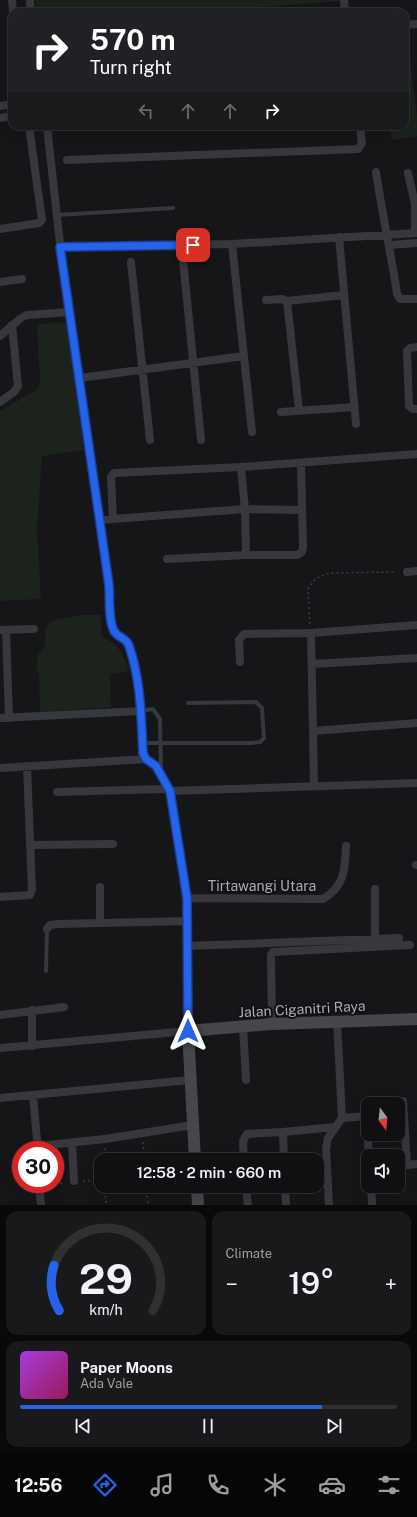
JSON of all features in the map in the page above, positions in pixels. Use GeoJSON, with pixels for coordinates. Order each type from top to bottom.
{"type":"FeatureCollection","features":[{"type":"Feature","properties":{"kind":"street"},"geometry":{"type":"LineString","coordinates":[[1,106],[5,117]]}},
{"type":"Feature","properties":{"kind":"street"},"geometry":{"type":"LineString","coordinates":[[0,228],[39,223],[42,220],[30,130]]}},
{"type":"Feature","properties":{"kind":"street"},"geometry":{"type":"LineString","coordinates":[[46,130],[60,247],[109,585],[112,624],[117,635],[125,640],[130,647],[139,690],[143,753],[146,759],[156,766],[170,791],[187,898],[188,1031],[195,1153]]}},
{"type":"Feature","properties":{"kind":"street"},"geometry":{"type":"LineString","coordinates":[[67,160],[358,149],[362,143],[360,130]]}},
{"type":"Feature","properties":{"kind":"street"},"geometry":{"type":"LineString","coordinates":[[376,172],[398,297],[406,300],[417,299]]}},
{"type":"Feature","properties":{"kind":"street"},"geometry":{"type":"LineString","coordinates":[[60,247],[232,244],[416,233],[415,204],[408,173]]}},
{"type":"Feature","properties":{"kind":"street"},"geometry":{"type":"LineString","coordinates":[[339,237],[356,424]]}},
{"type":"Feature","properties":{"kind":"street"},"geometry":{"type":"LineString","coordinates":[[390,245],[417,243]]}},
{"type":"Feature","properties":{"kind":"street"},"geometry":{"type":"LineString","coordinates":[[232,244],[252,432]]}},
{"type":"Feature","properties":{"kind":"street"},"geometry":{"type":"LineString","coordinates":[[183,260],[201,440]]}},
{"type":"Feature","properties":{"kind":"street"},"geometry":{"type":"LineString","coordinates":[[131,262],[150,440]]}},
{"type":"Feature","properties":{"kind":"street"},"geometry":{"type":"LineString","coordinates":[[0,282],[22,279]]}},
{"type":"Feature","properties":{"kind":"street"},"geometry":{"type":"LineString","coordinates":[[266,300],[287,300],[344,295]]}},
{"type":"Feature","properties":{"kind":"street"},"geometry":{"type":"LineString","coordinates":[[287,300],[299,410]]}},
{"type":"Feature","properties":{"kind":"street"},"geometry":{"type":"LineString","coordinates":[[0,336],[12,325],[27,315],[70,312]]}},
{"type":"Feature","properties":{"kind":"street"},"geometry":{"type":"LineString","coordinates":[[0,402],[14,392],[18,386],[12,325]]}},
{"type":"Feature","properties":{"kind":"street"},"geometry":{"type":"LineString","coordinates":[[417,347],[410,348],[407,351],[410,406],[413,409],[417,409]]}},
{"type":"Feature","properties":{"kind":"street"},"geometry":{"type":"LineString","coordinates":[[80,378],[142,368],[244,356]]}},
{"type":"Feature","properties":{"kind":"street"},"geometry":{"type":"LineString","coordinates":[[281,412],[354,407]]}},
{"type":"Feature","properties":{"kind":"street"},"geometry":{"type":"LineString","coordinates":[[113,519],[111,477],[114,473],[301,464],[417,454]]}},
{"type":"Feature","properties":{"kind":"street"},"geometry":{"type":"LineString","coordinates":[[167,559],[246,555],[297,555],[302,552],[301,464]]}},
{"type":"Feature","properties":{"kind":"street"},"geometry":{"type":"LineString","coordinates":[[241,467],[245,509],[246,555]]}},
{"type":"Feature","properties":{"kind":"street"},"geometry":{"type":"LineString","coordinates":[[100,520],[245,509],[301,510]]}},
{"type":"Feature","properties":{"kind":"street"},"geometry":{"type":"LineString","coordinates":[[407,572],[417,571]]}},
{"type":"Feature","properties":{"kind":"street"},"geometry":{"type":"LineString","coordinates":[[240,662],[239,640],[244,634],[310,633],[417,625]]}},
{"type":"Feature","properties":{"kind":"street"},"geometry":{"type":"LineString","coordinates":[[34,629],[3,630],[4,718],[141,711]]}},
{"type":"Feature","properties":{"kind":"street"},"geometry":{"type":"LineString","coordinates":[[310,633],[314,785]]}},
{"type":"Feature","properties":{"kind":"street"},"geometry":{"type":"LineString","coordinates":[[312,664],[417,658]]}},
{"type":"Feature","properties":{"kind":"street"},"geometry":{"type":"LineString","coordinates":[[313,731],[417,723]]}},
{"type":"Feature","properties":{"kind":"street"},"geometry":{"type":"LineString","coordinates":[[0,768],[146,759]]}},
{"type":"Feature","properties":{"kind":"street"},"geometry":{"type":"LineString","coordinates":[[0,898],[30,895],[32,890],[27,766]]}},
{"type":"Feature","properties":{"kind":"street"},"geometry":{"type":"LineString","coordinates":[[57,792],[170,791],[314,785],[417,783]]}},
{"type":"Feature","properties":{"kind":"street"},"geometry":{"type":"LineString","coordinates":[[30,845],[113,844]]}},
{"type":"Feature","properties":{"kind":"street","name":"Tirtawangi Utara"},"geometry":{"type":"LineString","coordinates":[[187,898],[323,899],[342,878],[346,871],[346,846]]}},
{"type":"Feature","properties":{"kind":"street"},"geometry":{"type":"LineString","coordinates":[[100,887],[100,923]]}},
{"type":"Feature","properties":{"kind":"street"},"geometry":{"type":"LineString","coordinates":[[375,889],[375,938]]}},
{"type":"Feature","properties":{"kind":"street"},"geometry":{"type":"LineString","coordinates":[[47,929],[50,925],[58,924],[187,921]]}},
{"type":"Feature","properties":{"kind":"street"},"geometry":{"type":"LineString","coordinates":[[187,946],[399,938]]}},
{"type":"Feature","properties":{"kind":"street"},"geometry":{"type":"LineString","coordinates":[[272,1024],[271,955],[273,952],[410,945]]}},
{"type":"Feature","properties":{"kind":"street"},"geometry":{"type":"LineString","coordinates":[[0,1015],[64,1007]]}},
{"type":"Feature","properties":{"kind":"street"},"geometry":{"type":"LineString","coordinates":[[32,1010],[32,1046]]}},
{"type":"Feature","properties":{"kind":"street","name":"Jalan Ciganitri Raya"},"geometry":{"type":"LineString","coordinates":[[188,1031],[272,1024],[417,1019]]}},
{"type":"Feature","properties":{"kind":"street"},"geometry":{"type":"LineString","coordinates":[[329,1205],[326,1148],[328,1138],[342,1118],[337,1021]]}},
{"type":"Feature","properties":{"kind":"street"},"geometry":{"type":"LineString","coordinates":[[243,1026],[246,1080]]}},
{"type":"Feature","properties":{"kind":"street"},"geometry":{"type":"LineString","coordinates":[[0,1048],[188,1031]]}},
{"type":"Feature","properties":{"kind":"street"},"geometry":{"type":"LineString","coordinates":[[0,1098],[190,1080]]}},
{"type":"Feature","properties":{"kind":"street"},"geometry":{"type":"LineString","coordinates":[[33,1096],[37,1141]]}},
{"type":"Feature","properties":{"kind":"street"},"geometry":{"type":"LineString","coordinates":[[342,1118],[361,1116]]}},
{"type":"Feature","properties":{"kind":"street"},"geometry":{"type":"LineString","coordinates":[[64,1144],[193,1125]]}},
{"type":"Feature","properties":{"kind":"street"},"geometry":{"type":"LineString","coordinates":[[244,1153],[243,1141],[247,1134],[335,1127]]}},
{"type":"Feature","properties":{"kind":"street"},"geometry":{"type":"LineString","coordinates":[[283,1132],[284,1153]]}},
{"type":"Feature","properties":{"kind":"street"},"geometry":{"type":"LineString","coordinates":[[404,1141],[407,1164],[417,1164]]}},
{"type":"Feature","properties":{"kind":"street"},"geometry":{"type":"LineString","coordinates":[[72,1143],[74,1182]]}},
{"type":"Feature","properties":{"kind":"street"},"geometry":{"type":"LineString","coordinates":[[40,1193],[41,1205]]}},
{"type":"Feature","properties":{"kind":"street"},"geometry":{"type":"LineString","coordinates":[[197,1193],[198,1205]]}},
{"type":"Feature","properties":{"kind":"street"},"geometry":{"type":"LineString","coordinates":[[247,1193],[248,1205]]}},
{"type":"Feature","properties":{"kind":"street"},"geometry":{"type":"LineString","coordinates":[[285,1193],[286,1205]]}},
{"type":"Feature","properties":{"kind":"street"},"geometry":{"type":"LineString","coordinates":[[371,1193],[372,1205]]}},
{"type":"Feature","properties":{"kind":"lane"},"geometry":{"type":"LineString","coordinates":[[57,215],[173,208]]}},
{"type":"Feature","properties":{"kind":"lane"},"geometry":{"type":"LineString","coordinates":[[142,743],[251,743],[260,742],[264,738],[262,708],[256,702],[188,703]]}},
{"type":"Feature","properties":{"kind":"lane"},"geometry":{"type":"LineString","coordinates":[[141,711],[154,709],[160,719],[161,774]]}},
{"type":"Feature","properties":{"kind":"lane"},"geometry":{"type":"LineString","coordinates":[[46,971],[47,929]]}},
{"type":"Feature","properties":{"kind":"path"},"geometry":{"type":"LineString","coordinates":[[310,633],[308,589],[315,579],[329,573],[394,572]]}},
{"type":"Feature","properties":{"kind":"path"},"geometry":{"type":"LineString","coordinates":[[142,1133],[143,1153]]}},
{"type":"Feature","properties":{"kind":"path"},"geometry":{"type":"LineString","coordinates":[[104,1139],[105,1153]]}},
{"type":"Feature","properties":{"kind":"path"},"geometry":{"type":"LineString","coordinates":[[105,1193],[106,1205]]}},
{"type":"Feature","properties":{"kind":"path"},"geometry":{"type":"LineString","coordinates":[[147,1193],[148,1205]]}},
{"type":"Feature","properties":{"kind":"shaded area"},"geometry":{"type":"Polygon","coordinates":[[[36,0],[341,0],[246,8],[37,8],[36,0]]]}},
{"type":"Feature","properties":{"kind":"shaded area"},"geometry":{"type":"Polygon","coordinates":[[[409,59],[417,117],[417,136],[392,140],[391,130],[409,130],[409,59]]]}},
{"type":"Feature","properties":{"kind":"shaded area"},"geometry":{"type":"Polygon","coordinates":[[[68,322],[84,450],[42,456],[37,529],[41,599],[0,601],[0,411],[38,389],[40,380],[37,324],[68,322]]]}},
{"type":"Feature","properties":{"kind":"shaded area"},"geometry":{"type":"Polygon","coordinates":[[[79,615],[101,615],[102,637],[113,643],[120,650],[129,671],[110,674],[111,707],[40,712],[39,672],[36,671],[38,655],[45,645],[46,627],[51,621],[79,615]]]}},
{"type":"Feature","properties":{"kind":"route"},"geometry":{"type":"LineString","coordinates":[[188,1031],[187,898],[170,791],[156,766],[146,759],[143,753],[139,690],[130,647],[125,640],[117,635],[112,624],[109,585],[60,247],[193,245]]}}]}
